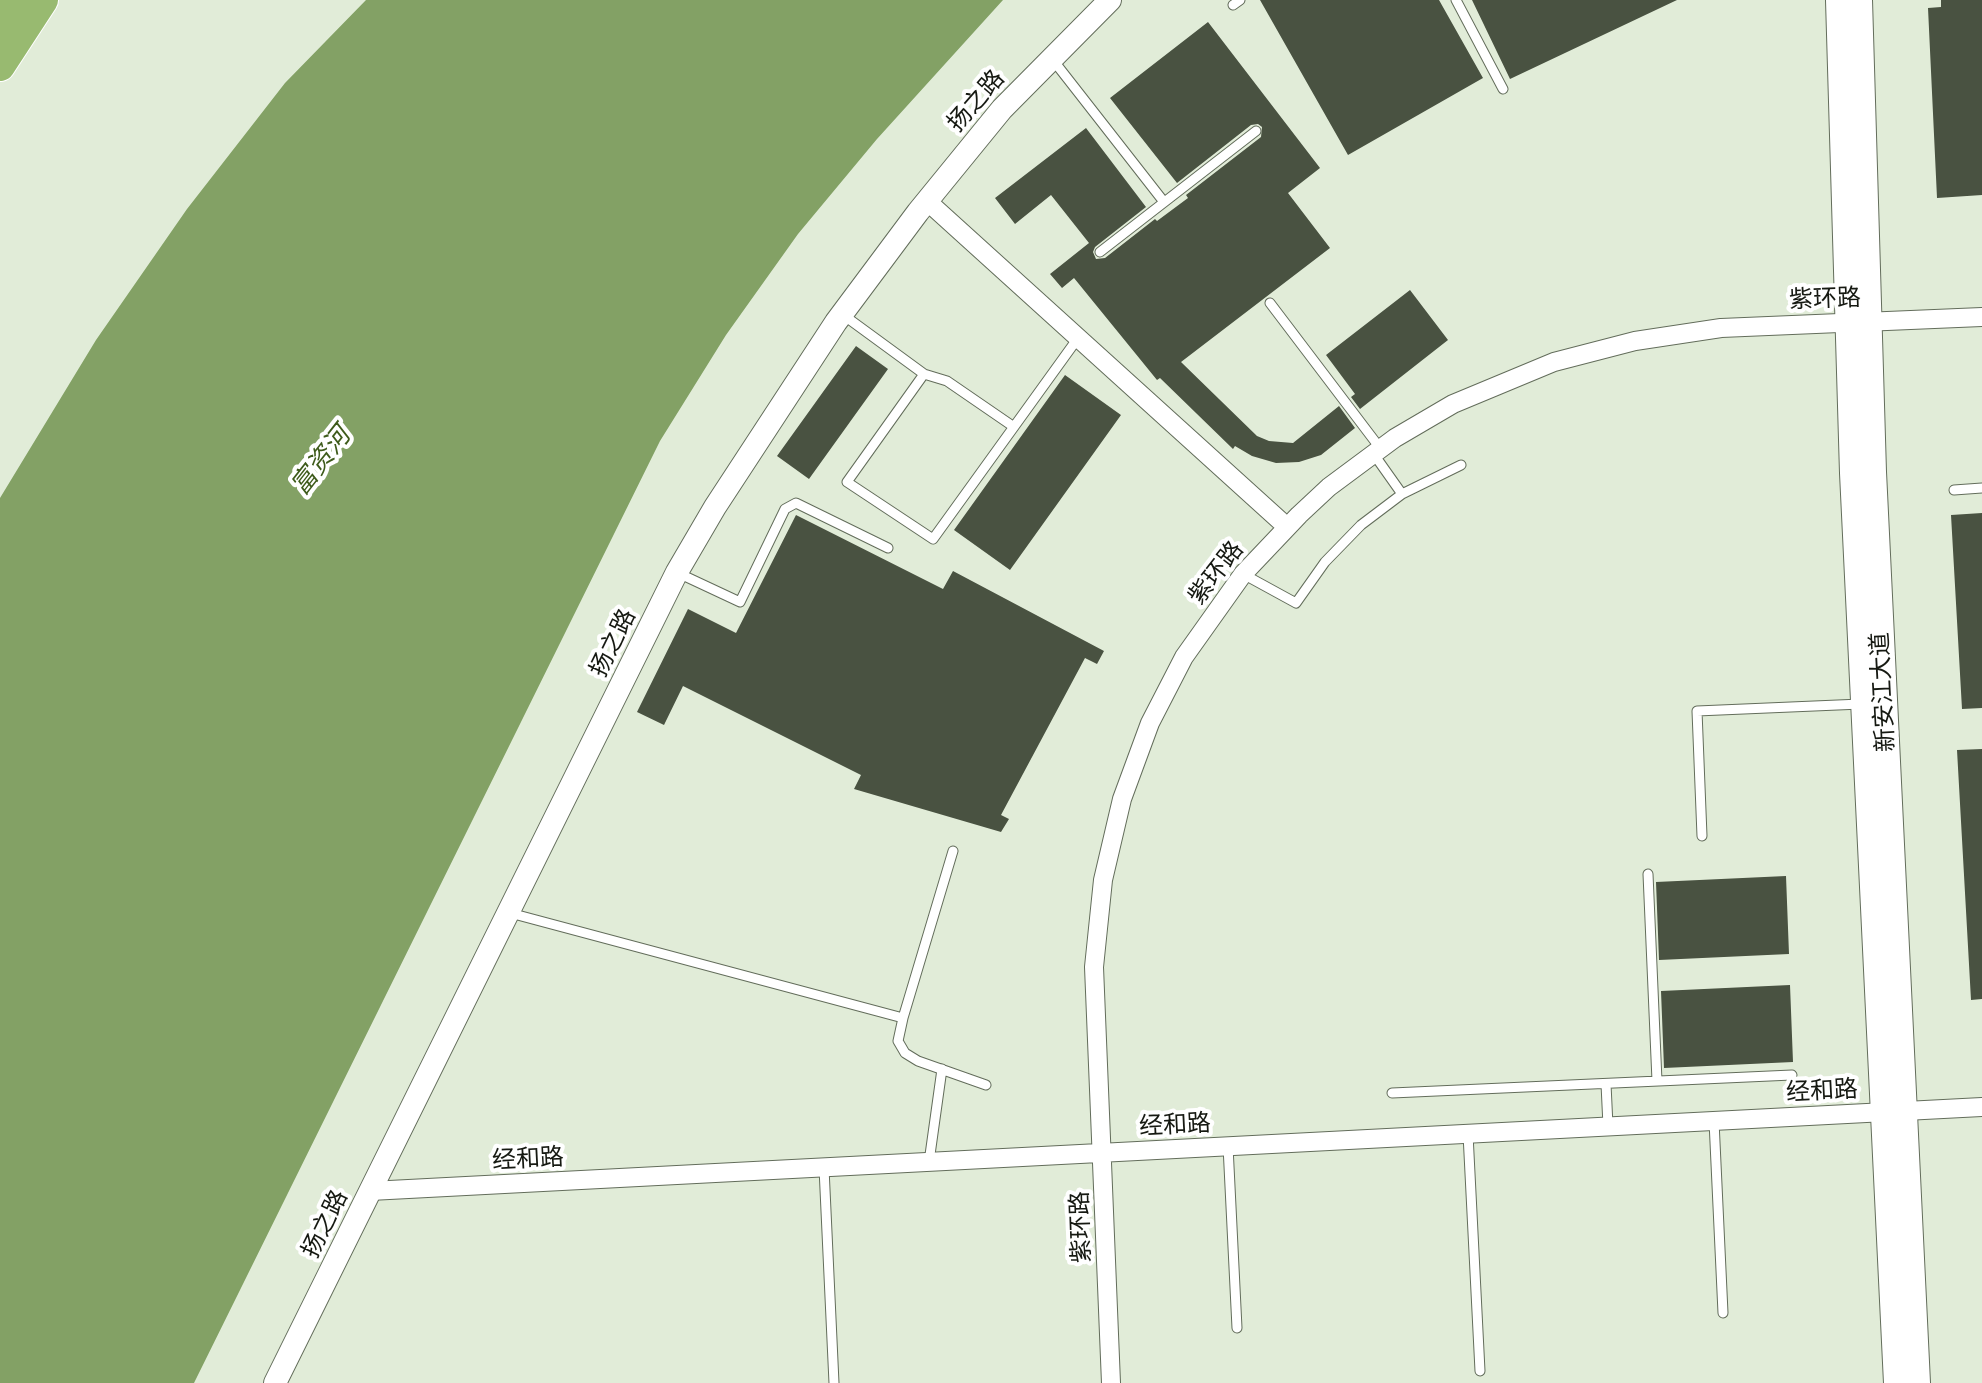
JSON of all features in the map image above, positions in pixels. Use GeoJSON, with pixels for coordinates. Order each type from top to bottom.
{"type":"FeatureCollection","features":[{"type":"Feature","properties":{"kind":"highway"},"geometry":{"type":"LineString","coordinates":[[0,28],[18,0]]}},
{"type":"Feature","properties":{"kind":"highway"},"geometry":{"type":"LineString","coordinates":[[0,66],[43,0]]}},
{"type":"Feature","properties":{"kind":"main road","name":"新安江大道"},"geometry":{"type":"LineString","coordinates":[[1839,0],[1859,322],[1874,488],[1894,1111],[1897,1383]]}},
{"type":"Feature","properties":{"kind":"main road","name":"新安江大道"},"geometry":{"type":"LineString","coordinates":[[1859,0],[1859,322],[1853,473],[1864,703],[1917,1383]]}},
{"type":"Feature","properties":{"kind":"street","name":"扬之路"},"geometry":{"type":"LineString","coordinates":[[275,1383],[677,572],[755,442],[842,314],[927,201],[1002,109],[1110,0]]}},
{"type":"Feature","properties":{"kind":"street"},"geometry":{"type":"LineString","coordinates":[[927,201],[1287,527]]}},
{"type":"Feature","properties":{"kind":"street","name":"紫环路"},"geometry":{"type":"LineString","coordinates":[[1111,1383],[1094,967],[1099,909],[1112,838],[1135,760],[1167,686],[1243,574],[1329,487],[1377,451],[1433,415],[1484,390],[1554,362],[1594,351],[1721,328],[1982,317]]}},
{"type":"Feature","properties":{"kind":"street","name":"经和路"},"geometry":{"type":"LineString","coordinates":[[370,1191],[1982,1107]]}},
{"type":"Feature","properties":{"kind":"lane"},"geometry":{"type":"LineString","coordinates":[[1456,0],[1503,89]]}},
{"type":"Feature","properties":{"kind":"lane"},"geometry":{"type":"LineString","coordinates":[[1051,57],[1164,202]]}},
{"type":"Feature","properties":{"kind":"lane"},"geometry":{"type":"LineString","coordinates":[[1100,252],[1256,131]]}},
{"type":"Feature","properties":{"kind":"lane"},"geometry":{"type":"LineString","coordinates":[[1270,303],[1377,451],[1402,494]]}},
{"type":"Feature","properties":{"kind":"lane"},"geometry":{"type":"LineString","coordinates":[[842,314],[924,374],[947,381],[1014,427]]}},
{"type":"Feature","properties":{"kind":"lane"},"geometry":{"type":"LineString","coordinates":[[924,374],[847,482],[933,539],[1078,338]]}},
{"type":"Feature","properties":{"kind":"lane"},"geometry":{"type":"LineString","coordinates":[[1243,574],[1296,603],[1342,543],[1380,509],[1402,494],[1461,465]]}},
{"type":"Feature","properties":{"kind":"lane"},"geometry":{"type":"LineString","coordinates":[[1954,490],[1982,488]]}},
{"type":"Feature","properties":{"kind":"lane"},"geometry":{"type":"LineString","coordinates":[[677,572],[740,602],[785,509],[796,503],[888,548]]}},
{"type":"Feature","properties":{"kind":"lane"},"geometry":{"type":"LineString","coordinates":[[1702,836],[1697,711],[1864,703]]}},
{"type":"Feature","properties":{"kind":"lane"},"geometry":{"type":"LineString","coordinates":[[953,851],[898,1041],[911,1058],[986,1085]]}},
{"type":"Feature","properties":{"kind":"lane"},"geometry":{"type":"LineString","coordinates":[[1648,874],[1657,1081]]}},
{"type":"Feature","properties":{"kind":"lane"},"geometry":{"type":"LineString","coordinates":[[509,912],[903,1018]]}},
{"type":"Feature","properties":{"kind":"lane"},"geometry":{"type":"LineString","coordinates":[[929,1162],[942,1069]]}},
{"type":"Feature","properties":{"kind":"lane"},"geometry":{"type":"LineString","coordinates":[[1392,1093],[1792,1075]]}},
{"type":"Feature","properties":{"kind":"lane"},"geometry":{"type":"LineString","coordinates":[[1606,1084],[1608,1126]]}},
{"type":"Feature","properties":{"kind":"lane"},"geometry":{"type":"LineString","coordinates":[[1714,1121],[1723,1313]]}},
{"type":"Feature","properties":{"kind":"lane"},"geometry":{"type":"LineString","coordinates":[[1468,1134],[1480,1371]]}},
{"type":"Feature","properties":{"kind":"lane"},"geometry":{"type":"LineString","coordinates":[[1228,1146],[1237,1328]]}},
{"type":"Feature","properties":{"kind":"lane"},"geometry":{"type":"LineString","coordinates":[[824,1168],[834,1383]]}},
{"type":"Feature","properties":{"kind":"water","name":"富资河"},"geometry":{"type":"Polygon","coordinates":[[[366,0],[1003,0],[877,139],[798,234],[726,335],[660,441],[194,1383],[0,1383],[0,498],[96,340],[187,209],[285,83],[366,0]]]}},
{"type":"Feature","properties":{"kind":"building"},"geometry":{"type":"Polygon","coordinates":[[[1260,0],[1439,0],[1483,78],[1348,155],[1260,0]]]}},
{"type":"Feature","properties":{"kind":"building"},"geometry":{"type":"Polygon","coordinates":[[[1472,0],[1677,0],[1510,79],[1472,0]]]}},
{"type":"Feature","properties":{"kind":"building"},"geometry":{"type":"Polygon","coordinates":[[[1941,0],[1982,0],[1982,195],[1937,198],[1928,8],[1941,7],[1941,0]]]}},
{"type":"Feature","properties":{"kind":"building"},"geometry":{"type":"Polygon","coordinates":[[[1208,22],[1320,168],[1288,193],[1330,248],[1181,362],[1257,436],[1269,441],[1293,443],[1339,406],[1355,428],[1321,455],[1299,462],[1276,463],[1252,456],[1235,446],[1233,449],[1160,378],[1157,380],[1074,278],[1062,288],[1050,274],[1089,243],[1051,195],[1015,224],[995,198],[1086,128],[1146,207],[1095,247],[1093,252],[1096,259],[1105,258],[1188,198],[1186,195],[1261,137],[1262,127],[1251,125],[1177,183],[1110,98],[1208,22]]]}},
{"type":"Feature","properties":{"kind":"building"},"geometry":{"type":"Polygon","coordinates":[[[1410,290],[1448,340],[1360,409],[1351,397],[1355,394],[1326,355],[1410,290]]]}},
{"type":"Feature","properties":{"kind":"building"},"geometry":{"type":"Polygon","coordinates":[[[856,346],[888,369],[809,479],[777,456],[856,346]]]}},
{"type":"Feature","properties":{"kind":"building"},"geometry":{"type":"Polygon","coordinates":[[[1065,375],[1121,415],[1010,570],[954,530],[1065,375]]]}},
{"type":"Feature","properties":{"kind":"building"},"geometry":{"type":"Polygon","coordinates":[[[1982,513],[1982,708],[1962,709],[1951,515],[1982,513]]]}},
{"type":"Feature","properties":{"kind":"building"},"geometry":{"type":"Polygon","coordinates":[[[796,515],[943,589],[953,571],[1104,651],[1097,664],[1085,658],[1001,815],[1009,819],[1001,832],[854,789],[861,775],[683,686],[664,725],[637,712],[688,609],[736,633],[796,515]]]}},
{"type":"Feature","properties":{"kind":"building"},"geometry":{"type":"Polygon","coordinates":[[[1982,749],[1982,999],[1971,1000],[1957,750],[1982,749]]]}},
{"type":"Feature","properties":{"kind":"building"},"geometry":{"type":"Polygon","coordinates":[[[1786,876],[1789,954],[1659,960],[1656,882],[1786,876]]]}},
{"type":"Feature","properties":{"kind":"building"},"geometry":{"type":"Polygon","coordinates":[[[1790,985],[1793,1062],[1664,1068],[1661,991],[1790,985]]]}}]}
